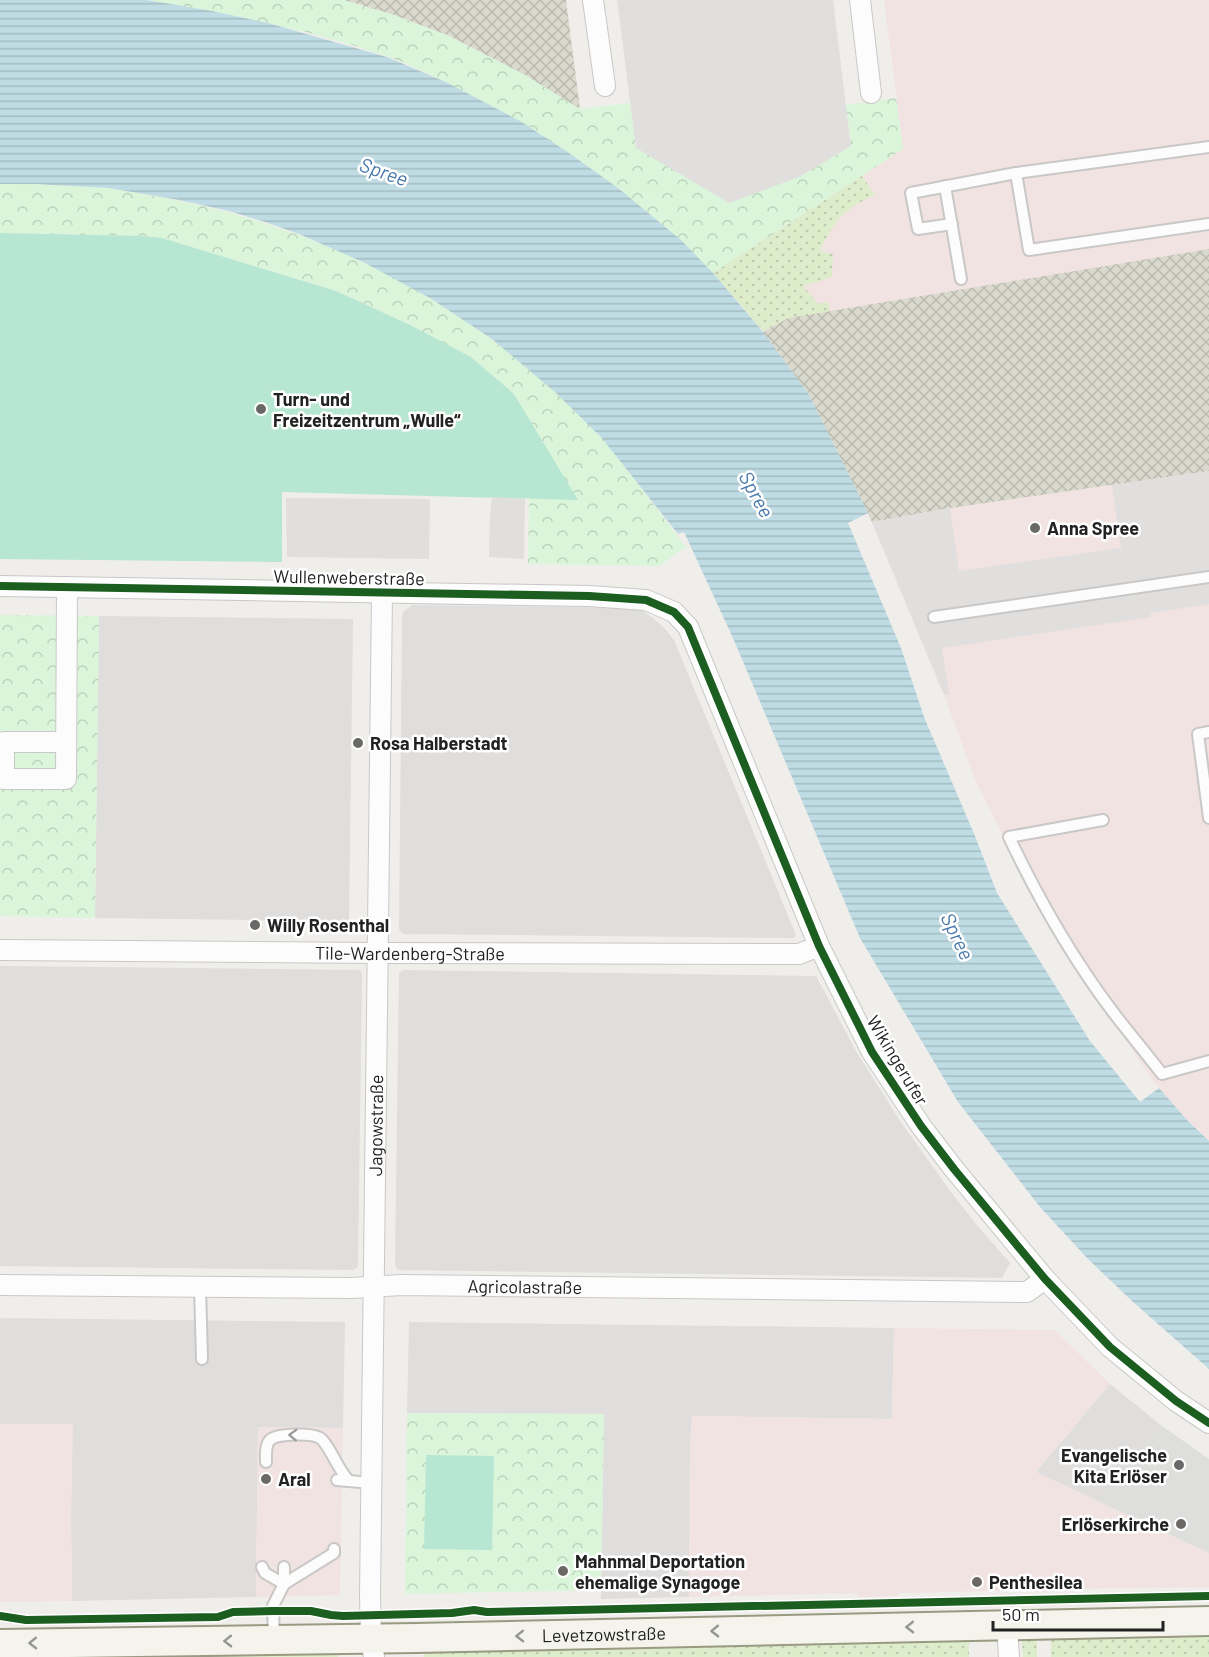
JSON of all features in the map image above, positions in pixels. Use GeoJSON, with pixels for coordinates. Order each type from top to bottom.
{"type":"FeatureCollection","features":[{"type":"Feature","properties":{"kind":"main road","name":"Levetzowstraße"},"geometry":{"type":"LineString","coordinates":[[0,1644],[274,1640],[373,1648],[1007,1625],[1209,1621]]}},
{"type":"Feature","properties":{"kind":"street"},"geometry":{"type":"LineString","coordinates":[[594,0],[605,86]]}},
{"type":"Feature","properties":{"kind":"street"},"geometry":{"type":"LineString","coordinates":[[860,0],[871,93]]}},
{"type":"Feature","properties":{"kind":"street","name":"Wullenweberstraße"},"geometry":{"type":"LineString","coordinates":[[0,586],[589,596],[646,600],[674,612],[688,627]]}},
{"type":"Feature","properties":{"kind":"street"},"geometry":{"type":"LineString","coordinates":[[66,742],[68,587]]}},
{"type":"Feature","properties":{"kind":"street","name":"Jagowstraße"},"geometry":{"type":"LineString","coordinates":[[373,1648],[372,1483],[382,593]]}},
{"type":"Feature","properties":{"kind":"street","name":"Wikingerufer"},"geometry":{"type":"LineString","coordinates":[[688,627],[819,946],[872,1052],[921,1126],[1045,1280],[1110,1347],[1176,1401],[1209,1423]]}},
{"type":"Feature","properties":{"kind":"street","name":"Tile-Wardenberg-Straße"},"geometry":{"type":"LineString","coordinates":[[0,950],[799,954],[819,946]]}},
{"type":"Feature","properties":{"kind":"street","name":"Agricolastraße"},"geometry":{"type":"LineString","coordinates":[[0,1285],[375,1287],[401,1285],[1027,1292],[1045,1280]]}},
{"type":"Feature","properties":{"kind":"street"},"geometry":{"type":"LineString","coordinates":[[1007,1625],[1009,1657]]}},
{"type":"Feature","properties":{"kind":"lane"},"geometry":{"type":"LineString","coordinates":[[952,224],[918,229],[911,193],[1016,173],[1209,147]]}},
{"type":"Feature","properties":{"kind":"lane"},"geometry":{"type":"LineString","coordinates":[[1016,173],[1029,250],[1209,224]]}},
{"type":"Feature","properties":{"kind":"lane"},"geometry":{"type":"LineString","coordinates":[[945,186],[962,279]]}},
{"type":"Feature","properties":{"kind":"lane"},"geometry":{"type":"LineString","coordinates":[[934,617],[1209,578]]}},
{"type":"Feature","properties":{"kind":"lane"},"geometry":{"type":"LineString","coordinates":[[1203,733],[1209,818]]}},
{"type":"Feature","properties":{"kind":"lane"},"geometry":{"type":"LineString","coordinates":[[1103,820],[1009,837],[1072,953],[1113,1012],[1162,1074],[1209,1060]]}},
{"type":"Feature","properties":{"kind":"lane"},"geometry":{"type":"LineString","coordinates":[[200,1287],[202,1359]]}},
{"type":"Feature","properties":{"kind":"lane"},"geometry":{"type":"LineString","coordinates":[[266,1462],[265,1451],[270,1440],[281,1434],[314,1436],[322,1439],[342,1474],[343,1481],[372,1483]]}},
{"type":"Feature","properties":{"kind":"lane"},"geometry":{"type":"LineString","coordinates":[[284,1584],[311,1564],[334,1553],[334,1549]]}},
{"type":"Feature","properties":{"kind":"lane"},"geometry":{"type":"LineString","coordinates":[[262,1567],[265,1574],[284,1584]]}},
{"type":"Feature","properties":{"kind":"lane"},"geometry":{"type":"LineString","coordinates":[[274,1640],[273,1606],[284,1584],[284,1567]]}},
{"type":"Feature","properties":{"kind":"shaded area"},"geometry":{"type":"Polygon","coordinates":[[[344,0],[566,0],[580,109],[525,75],[447,35],[391,14],[344,0]]]}},
{"type":"Feature","properties":{"kind":"shaded area"},"geometry":{"type":"Polygon","coordinates":[[[617,0],[833,0],[851,146],[799,177],[729,203],[636,148],[617,0]]]}},
{"type":"Feature","properties":{"kind":"shaded area"},"geometry":{"type":"Polygon","coordinates":[[[884,0],[1209,0],[1209,1141],[1153,1081],[1040,910],[976,782],[944,695],[868,513],[808,393],[763,331],[713,273],[903,149],[884,0]]]}},
{"type":"Feature","properties":{"kind":"shaded area"},"geometry":{"type":"Polygon","coordinates":[[[1209,249],[1209,471],[950,508],[872,522],[808,393],[763,332],[788,318],[1209,249]]]}},
{"type":"Feature","properties":{"kind":"shaded area"},"geometry":{"type":"Polygon","coordinates":[[[1209,471],[1209,604],[1151,613],[1151,617],[942,648],[949,694],[944,695],[872,522],[950,508],[959,571],[1121,548],[1112,485],[1209,471]]]}},
{"type":"Feature","properties":{"kind":"shaded area"},"geometry":{"type":"Polygon","coordinates":[[[492,497],[525,499],[524,559],[489,557],[492,497]]]}},
{"type":"Feature","properties":{"kind":"shaded area"},"geometry":{"type":"Polygon","coordinates":[[[286,498],[430,499],[429,559],[287,557],[286,498]]]}},
{"type":"Feature","properties":{"kind":"shaded area"},"geometry":{"type":"Polygon","coordinates":[[[412,605],[633,608],[643,611],[654,619],[674,640],[796,935],[794,938],[403,934],[399,929],[402,620],[403,612],[412,605]]]}},
{"type":"Feature","properties":{"kind":"shaded area"},"geometry":{"type":"Polygon","coordinates":[[[99,616],[353,619],[349,921],[95,918],[99,616]]]}},
{"type":"Feature","properties":{"kind":"shaded area"},"geometry":{"type":"Polygon","coordinates":[[[114,717],[204,718],[205,768],[113,767],[114,717]]]}},
{"type":"Feature","properties":{"kind":"shaded area"},"geometry":{"type":"Polygon","coordinates":[[[624,728],[633,744],[632,753],[642,767],[647,780],[645,796],[590,797],[601,744],[624,728]]]}},
{"type":"Feature","properties":{"kind":"shaded area"},"geometry":{"type":"Polygon","coordinates":[[[557,796],[590,797],[590,814],[594,814],[594,862],[557,862],[557,796]]]}},
{"type":"Feature","properties":{"kind":"shaded area"},"geometry":{"type":"Polygon","coordinates":[[[685,840],[712,904],[705,916],[669,905],[650,849],[674,856],[685,840]]]}},
{"type":"Feature","properties":{"kind":"shaded area"},"geometry":{"type":"Polygon","coordinates":[[[0,966],[360,970],[362,974],[358,1267],[353,1270],[0,1266],[0,966]]]}},
{"type":"Feature","properties":{"kind":"shaded area"},"geometry":{"type":"Polygon","coordinates":[[[403,970],[816,976],[856,1051],[900,1121],[951,1192],[1010,1263],[1002,1278],[398,1270],[395,1265],[399,973],[403,970]]]}},
{"type":"Feature","properties":{"kind":"shaded area"},"geometry":{"type":"Polygon","coordinates":[[[754,990],[755,1070],[773,1104],[748,1116],[732,1099],[731,1013],[744,998],[744,991],[754,990]]]}},
{"type":"Feature","properties":{"kind":"shaded area"},"geometry":{"type":"Polygon","coordinates":[[[618,1069],[704,1072],[702,1102],[617,1099],[618,1069]]]}},
{"type":"Feature","properties":{"kind":"shaded area"},"geometry":{"type":"Polygon","coordinates":[[[0,1318],[345,1322],[343,1428],[258,1427],[256,1597],[72,1601],[72,1424],[0,1424],[0,1318]]]}},
{"type":"Feature","properties":{"kind":"shaded area"},"geometry":{"type":"Polygon","coordinates":[[[409,1322],[894,1328],[892,1419],[692,1416],[689,1597],[601,1599],[604,1414],[407,1413],[409,1322]]]}},
{"type":"Feature","properties":{"kind":"shaded area"},"geometry":{"type":"Polygon","coordinates":[[[894,1328],[1055,1330],[1110,1384],[1036,1472],[1209,1553],[1209,1587],[1073,1589],[1072,1592],[1032,1592],[1031,1590],[899,1593],[898,1596],[859,1597],[858,1593],[689,1597],[692,1416],[892,1419],[894,1328]]]}},
{"type":"Feature","properties":{"kind":"shaded area"},"geometry":{"type":"Polygon","coordinates":[[[1110,1384],[1162,1426],[1102,1503],[1036,1472],[1110,1384]]]}},
{"type":"Feature","properties":{"kind":"shaded area"},"geometry":{"type":"Polygon","coordinates":[[[0,1424],[73,1424],[72,1601],[0,1602],[0,1424]]]}},
{"type":"Feature","properties":{"kind":"shaded area"},"geometry":{"type":"Polygon","coordinates":[[[1162,1426],[1209,1459],[1209,1553],[1102,1503],[1162,1426]]]}},
{"type":"Feature","properties":{"kind":"shaded area"},"geometry":{"type":"Polygon","coordinates":[[[258,1427],[343,1428],[340,1595],[256,1597],[258,1427]]]}},
{"type":"Feature","properties":{"kind":"green space"},"geometry":{"type":"Polygon","coordinates":[[[147,0],[344,0],[391,14],[447,35],[525,75],[580,109],[630,103],[636,148],[799,177],[851,146],[846,105],[896,98],[903,149],[713,273],[659,222],[601,176],[509,116],[432,76],[357,46],[297,30],[147,0]]]}},
{"type":"Feature","properties":{"kind":"green space"},"geometry":{"type":"Polygon","coordinates":[[[862,176],[875,195],[856,205],[841,217],[820,251],[833,254],[832,277],[803,286],[818,304],[828,302],[830,311],[788,318],[763,331],[713,273],[862,176]]]}},
{"type":"Feature","properties":{"kind":"green space"},"geometry":{"type":"Polygon","coordinates":[[[0,184],[109,188],[216,209],[278,228],[338,251],[396,279],[452,312],[505,349],[554,391],[607,444],[686,547],[659,566],[528,564],[529,498],[577,499],[514,394],[471,357],[410,325],[336,291],[162,238],[0,233],[0,184]]]}},
{"type":"Feature","properties":{"kind":"green space","name":"Turn- und Freizeitzentrum „Wulle“"},"geometry":{"type":"Polygon","coordinates":[[[0,233],[162,238],[336,291],[410,325],[471,357],[514,394],[578,500],[282,492],[282,562],[0,559],[0,233]]]}},
{"type":"Feature","properties":{"kind":"green space"},"geometry":{"type":"Polygon","coordinates":[[[0,615],[99,616],[95,918],[0,916],[0,615]]]}},
{"type":"Feature","properties":{"kind":"green space"},"geometry":{"type":"Polygon","coordinates":[[[407,1413],[604,1414],[601,1590],[405,1594],[407,1413]]]}},
{"type":"Feature","properties":{"kind":"green space"},"geometry":{"type":"Polygon","coordinates":[[[426,1455],[494,1456],[492,1550],[424,1549],[426,1455]]]}},
{"type":"Feature","properties":{"kind":"green space"},"geometry":{"type":"Polygon","coordinates":[[[1209,1632],[1209,1657],[1051,1657],[1051,1635],[1209,1632]]]}},
{"type":"Feature","properties":{"kind":"green space"},"geometry":{"type":"Polygon","coordinates":[[[1037,1636],[1037,1657],[1023,1657],[1022,1642],[1025,1638],[1037,1636]]]}},
{"type":"Feature","properties":{"kind":"green space"},"geometry":{"type":"Polygon","coordinates":[[[966,1639],[969,1641],[969,1657],[424,1657],[424,1649],[966,1639]]]}},
{"type":"Feature","properties":{"kind":"green space"},"geometry":{"type":"Polygon","coordinates":[[[337,1650],[338,1657],[65,1657],[337,1650]]]}},
{"type":"Feature","properties":{"kind":"water","name":"Spree"},"geometry":{"type":"Polygon","coordinates":[[[0,0],[147,0],[268,23],[387,57],[448,83],[520,121],[569,153],[618,188],[681,240],[713,273],[763,332],[808,393],[868,513],[848,523],[901,648],[924,717],[997,893],[1090,1041],[1140,1102],[1159,1088],[1209,1141],[1209,1369],[1087,1258],[1040,1207],[958,1102],[860,938],[733,638],[684,532],[678,534],[601,437],[555,392],[492,339],[430,298],[363,262],[299,234],[229,211],[109,188],[0,184],[0,0]]]}},
{"type":"Feature","properties":{"kind":"cycle path"},"geometry":{"type":"LineString","coordinates":[[0,586],[589,596],[646,600],[674,612],[688,627],[819,946],[872,1052],[921,1126],[1045,1279],[1110,1347],[1176,1401],[1209,1423]]}},
{"type":"Feature","properties":{"kind":"cycle path"},"geometry":{"type":"LineString","coordinates":[[0,1616],[26,1620],[218,1617],[233,1612],[273,1611],[311,1611],[343,1616],[452,1613],[474,1610],[487,1612],[1209,1596]]}},
{"type":"Feature","properties":{"kind":"place","name":"Turn- und Freizeitzentrum „Wulle“"},"geometry":{"type":"Point","coordinates":[261,409]}},
{"type":"Feature","properties":{"kind":"place","name":"Anna Spree"},"geometry":{"type":"Point","coordinates":[1035,528]}},
{"type":"Feature","properties":{"kind":"place","name":"Rosa Halberstadt"},"geometry":{"type":"Point","coordinates":[358,743]}},
{"type":"Feature","properties":{"kind":"place","name":"Willy Rosenthal"},"geometry":{"type":"Point","coordinates":[255,925]}},
{"type":"Feature","properties":{"kind":"place","name":"Evangelische Kita Erlöser"},"geometry":{"type":"Point","coordinates":[1179,1465]}},
{"type":"Feature","properties":{"kind":"place","name":"Aral"},"geometry":{"type":"Point","coordinates":[266,1479]}},
{"type":"Feature","properties":{"kind":"place","name":"Erlöserkirche"},"geometry":{"type":"Point","coordinates":[1181,1524]}},
{"type":"Feature","properties":{"kind":"place","name":"Mahnmal Deportation ehemalige Synagoge"},"geometry":{"type":"Point","coordinates":[563,1571]}},
{"type":"Feature","properties":{"kind":"place","name":"Penthesilea"},"geometry":{"type":"Point","coordinates":[977,1582]}}]}
